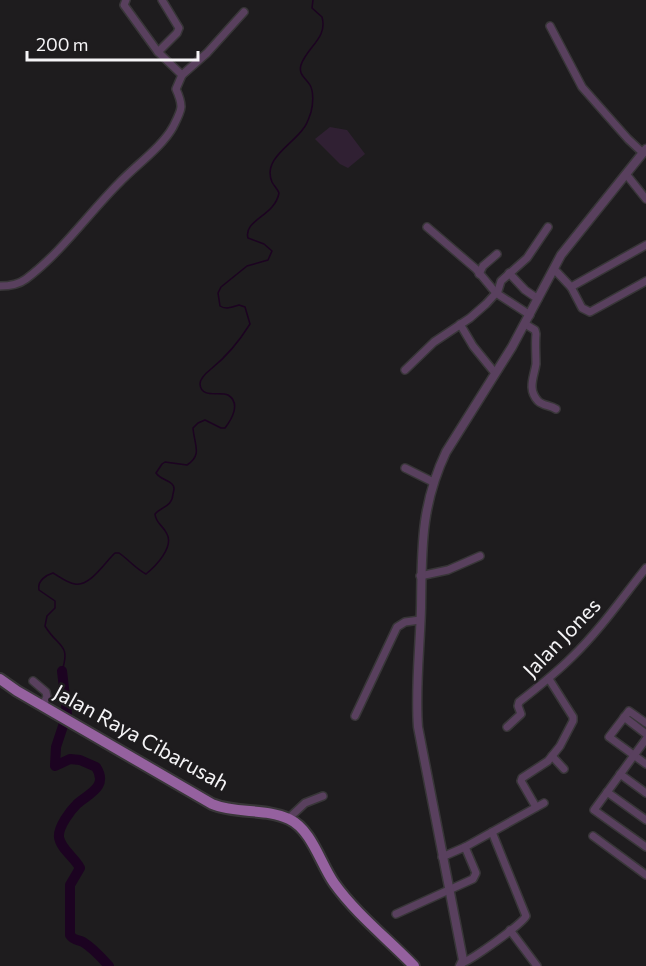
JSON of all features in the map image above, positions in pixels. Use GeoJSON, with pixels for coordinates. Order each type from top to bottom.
{"type":"FeatureCollection","features":[{"type":"Feature","properties":{"kind":"main road","name":"Jalan Raya Cibarusah"},"geometry":{"type":"LineString","coordinates":[[0,679],[42,706],[212,804],[289,819]]}},
{"type":"Feature","properties":{"kind":"main road"},"geometry":{"type":"LineString","coordinates":[[289,819],[304,831],[329,876],[347,899],[414,966]]}},
{"type":"Feature","properties":{"kind":"street"},"geometry":{"type":"LineString","coordinates":[[126,0],[124,5],[158,52],[182,75]]}},
{"type":"Feature","properties":{"kind":"street"},"geometry":{"type":"LineString","coordinates":[[158,52],[179,28],[162,0]]}},
{"type":"Feature","properties":{"kind":"street"},"geometry":{"type":"LineString","coordinates":[[0,286],[15,285],[27,279],[57,251],[117,184],[167,136],[182,105],[176,89],[182,75],[207,53],[244,12]]}},
{"type":"Feature","properties":{"kind":"street"},"geometry":{"type":"LineString","coordinates":[[492,832],[526,914],[524,921],[482,953],[461,965],[418,727],[416,696],[423,529],[434,482],[446,452],[525,324],[567,246],[645,151],[628,139],[582,87],[550,26]]}},
{"type":"Feature","properties":{"kind":"street"},"geometry":{"type":"LineString","coordinates":[[626,174],[646,199]]}},
{"type":"Feature","properties":{"kind":"street"},"geometry":{"type":"LineString","coordinates":[[427,227],[474,267],[496,293],[530,315]]}},
{"type":"Feature","properties":{"kind":"street"},"geometry":{"type":"LineString","coordinates":[[405,370],[434,342],[483,307],[496,293],[501,281],[524,262],[548,227]]}},
{"type":"Feature","properties":{"kind":"street"},"geometry":{"type":"LineString","coordinates":[[571,287],[646,244]]}},
{"type":"Feature","properties":{"kind":"street"},"geometry":{"type":"LineString","coordinates":[[479,274],[483,266],[497,254]]}},
{"type":"Feature","properties":{"kind":"street"},"geometry":{"type":"LineString","coordinates":[[554,269],[571,287],[582,308],[590,312],[646,281]]}},
{"type":"Feature","properties":{"kind":"street"},"geometry":{"type":"LineString","coordinates":[[509,273],[525,290],[538,299]]}},
{"type":"Feature","properties":{"kind":"street"},"geometry":{"type":"LineString","coordinates":[[460,324],[473,346],[495,373]]}},
{"type":"Feature","properties":{"kind":"street"},"geometry":{"type":"LineString","coordinates":[[525,324],[535,330],[536,334],[535,367],[531,383],[533,393],[542,404],[556,409]]}},
{"type":"Feature","properties":{"kind":"street"},"geometry":{"type":"LineString","coordinates":[[405,468],[434,482]]}},
{"type":"Feature","properties":{"kind":"street"},"geometry":{"type":"LineString","coordinates":[[420,576],[442,572],[480,556]]}},
{"type":"Feature","properties":{"kind":"street","name":"Jalan Jones"},"geometry":{"type":"LineString","coordinates":[[507,727],[521,714],[519,702],[549,679],[596,631],[646,568]]}},
{"type":"Feature","properties":{"kind":"street"},"geometry":{"type":"LineString","coordinates":[[355,716],[397,627],[405,622],[420,620]]}},
{"type":"Feature","properties":{"kind":"street"},"geometry":{"type":"LineString","coordinates":[[536,807],[521,781],[522,778],[552,756],[569,730],[573,717],[549,679]]}},
{"type":"Feature","properties":{"kind":"street"},"geometry":{"type":"LineString","coordinates":[[33,681],[44,689],[47,695],[42,706]]}},
{"type":"Feature","properties":{"kind":"street"},"geometry":{"type":"LineString","coordinates":[[646,723],[629,711],[609,737],[646,764]]}},
{"type":"Feature","properties":{"kind":"street"},"geometry":{"type":"LineString","coordinates":[[624,717],[646,734]]}},
{"type":"Feature","properties":{"kind":"street"},"geometry":{"type":"LineString","coordinates":[[646,739],[594,810],[646,847]]}},
{"type":"Feature","properties":{"kind":"street"},"geometry":{"type":"LineString","coordinates":[[552,756],[564,770]]}},
{"type":"Feature","properties":{"kind":"street"},"geometry":{"type":"LineString","coordinates":[[620,774],[646,793]]}},
{"type":"Feature","properties":{"kind":"street"},"geometry":{"type":"LineString","coordinates":[[607,792],[646,820]]}},
{"type":"Feature","properties":{"kind":"street"},"geometry":{"type":"LineString","coordinates":[[289,819],[305,803],[323,796]]}},
{"type":"Feature","properties":{"kind":"street"},"geometry":{"type":"LineString","coordinates":[[442,857],[465,847],[544,803]]}},
{"type":"Feature","properties":{"kind":"street"},"geometry":{"type":"LineString","coordinates":[[593,836],[643,873],[646,863]]}},
{"type":"Feature","properties":{"kind":"street"},"geometry":{"type":"LineString","coordinates":[[396,914],[467,883],[476,876],[465,847]]}},
{"type":"Feature","properties":{"kind":"street"},"geometry":{"type":"LineString","coordinates":[[510,930],[537,966]]}},
{"type":"Feature","properties":{"kind":"shaded area"},"geometry":{"type":"Polygon","coordinates":[[[330,127],[347,130],[365,154],[348,168],[340,164],[315,139],[330,127]]]}},
{"type":"Feature","properties":{"kind":"waterway"},"geometry":{"type":"LineString","coordinates":[[62,671],[64,650],[45,626],[47,616],[55,608],[55,601],[39,590],[41,581],[53,573],[69,582],[81,584],[92,578],[115,553],[119,553],[146,574],[150,571],[163,556],[169,539],[155,514],[169,504],[174,489],[172,484],[156,473],[165,462],[187,465],[196,453],[193,428],[205,420],[225,428],[234,411],[232,398],[225,394],[207,393],[201,389],[200,382],[205,374],[232,348],[250,324],[245,307],[220,306],[218,293],[221,287],[247,266],[268,260],[272,251],[264,244],[248,238],[248,232],[250,227],[276,201],[279,193],[272,182],[271,166],[280,152],[304,127],[311,112],[312,91],[301,74],[300,68],[322,31],[322,17],[312,8],[313,0]]}},
{"type":"Feature","properties":{"kind":"waterway"},"geometry":{"type":"LineString","coordinates":[[62,671],[67,714],[56,747],[55,766],[70,759],[80,760],[96,767],[100,780],[96,789],[71,811],[59,833],[62,845],[80,868],[70,885],[70,935],[90,947],[109,966]]}}]}
